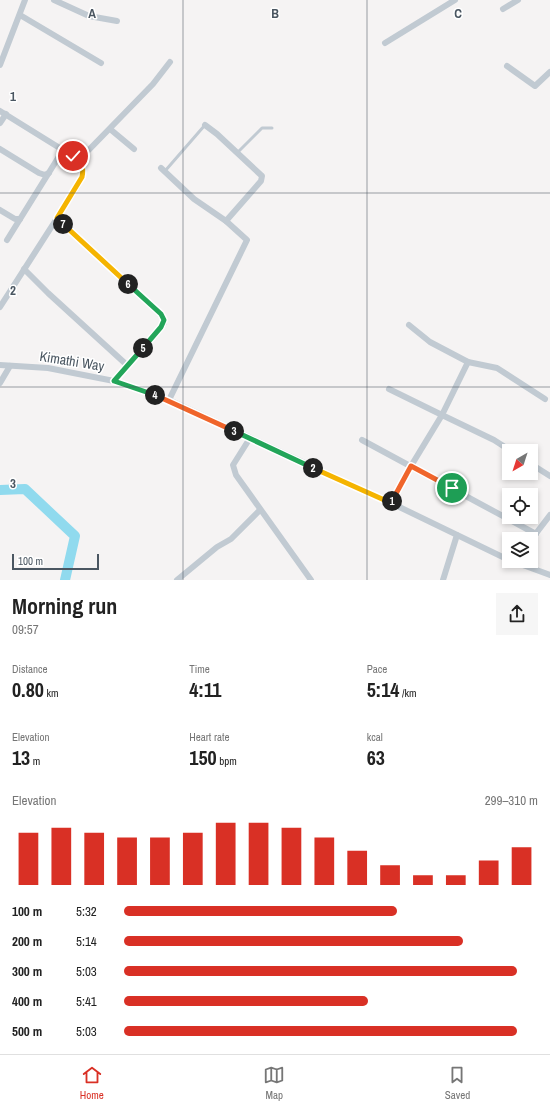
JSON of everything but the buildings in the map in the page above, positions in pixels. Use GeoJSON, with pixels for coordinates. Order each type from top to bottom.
{"type":"FeatureCollection","features":[{"type":"Feature","properties":{"kind":"street"},"geometry":{"type":"LineString","coordinates":[[0,65],[25,0]]}},
{"type":"Feature","properties":{"kind":"street"},"geometry":{"type":"LineString","coordinates":[[54,0],[89,16],[117,21]]}},
{"type":"Feature","properties":{"kind":"street"},"geometry":{"type":"LineString","coordinates":[[385,43],[456,0]]}},
{"type":"Feature","properties":{"kind":"street"},"geometry":{"type":"LineString","coordinates":[[503,9],[518,0]]}},
{"type":"Feature","properties":{"kind":"street"},"geometry":{"type":"LineString","coordinates":[[20,15],[101,63]]}},
{"type":"Feature","properties":{"kind":"street"},"geometry":{"type":"LineString","coordinates":[[79,160],[153,84],[170,62]]}},
{"type":"Feature","properties":{"kind":"street"},"geometry":{"type":"LineString","coordinates":[[507,66],[535,86],[550,72]]}},
{"type":"Feature","properties":{"kind":"street"},"geometry":{"type":"LineString","coordinates":[[0,123],[3,112],[79,160],[84,169],[82,177],[0,307]]}},
{"type":"Feature","properties":{"kind":"street"},"geometry":{"type":"LineString","coordinates":[[205,125],[208,126],[261,174],[262,178],[226,221]]}},
{"type":"Feature","properties":{"kind":"street"},"geometry":{"type":"LineString","coordinates":[[110,129],[134,148]]}},
{"type":"Feature","properties":{"kind":"street"},"geometry":{"type":"LineString","coordinates":[[0,149],[39,173],[45,175],[49,173]]}},
{"type":"Feature","properties":{"kind":"street"},"geometry":{"type":"LineString","coordinates":[[7,240],[63,150]]}},
{"type":"Feature","properties":{"kind":"street"},"geometry":{"type":"LineString","coordinates":[[163,170],[194,199],[226,221],[245,238],[246,244],[169,400]]}},
{"type":"Feature","properties":{"kind":"street"},"geometry":{"type":"LineString","coordinates":[[0,210],[15,219],[20,219]]}},
{"type":"Feature","properties":{"kind":"street"},"geometry":{"type":"LineString","coordinates":[[57,218],[163,317],[164,324],[114,381]]}},
{"type":"Feature","properties":{"kind":"street"},"geometry":{"type":"LineString","coordinates":[[24,269],[128,366]]}},
{"type":"Feature","properties":{"kind":"street"},"geometry":{"type":"LineString","coordinates":[[409,325],[430,342],[468,362],[497,368],[544,399]]}},
{"type":"Feature","properties":{"kind":"street"},"geometry":{"type":"LineString","coordinates":[[391,503],[411,466],[442,415],[468,362]]}},
{"type":"Feature","properties":{"kind":"street","name":"Kimathi Way"},"geometry":{"type":"LineString","coordinates":[[0,366],[48,368],[114,381],[169,400],[502,556]]}},
{"type":"Feature","properties":{"kind":"street"},"geometry":{"type":"LineString","coordinates":[[0,383],[10,366]]}},
{"type":"Feature","properties":{"kind":"street"},"geometry":{"type":"LineString","coordinates":[[389,389],[502,445]]}},
{"type":"Feature","properties":{"kind":"street"},"geometry":{"type":"LineString","coordinates":[[250,438],[235,462],[233,469],[260,510],[311,580]]}},
{"type":"Feature","properties":{"kind":"street"},"geometry":{"type":"LineString","coordinates":[[362,440],[532,532]]}},
{"type":"Feature","properties":{"kind":"street"},"geometry":{"type":"LineString","coordinates":[[538,468],[550,476]]}},
{"type":"Feature","properties":{"kind":"street"},"geometry":{"type":"LineString","coordinates":[[177,580],[217,547],[231,539],[260,510]]}},
{"type":"Feature","properties":{"kind":"street"},"geometry":{"type":"LineString","coordinates":[[537,532],[550,515]]}},
{"type":"Feature","properties":{"kind":"street"},"geometry":{"type":"LineString","coordinates":[[443,580],[458,535]]}},
{"type":"Feature","properties":{"kind":"street","name":"Kimathi Way"},"geometry":{"type":"LineString","coordinates":[[532,568],[550,575]]}},
{"type":"Feature","properties":{"kind":"lane"},"geometry":{"type":"LineString","coordinates":[[163,170],[205,125]]}},
{"type":"Feature","properties":{"kind":"lane"},"geometry":{"type":"LineString","coordinates":[[237,153],[262,128],[272,128]]}},
{"type":"Feature","properties":{"kind":"waterway"},"geometry":{"type":"LineString","coordinates":[[0,490],[25,489],[75,536],[65,580]]}},
{"type":"Feature","properties":{"kind":"route"},"geometry":{"type":"LineString","coordinates":[[73,156],[82,164],[84,169],[82,177],[57,218],[161,314],[164,320],[164,324],[114,381],[169,400],[391,503],[411,466],[452,488]]}}]}
